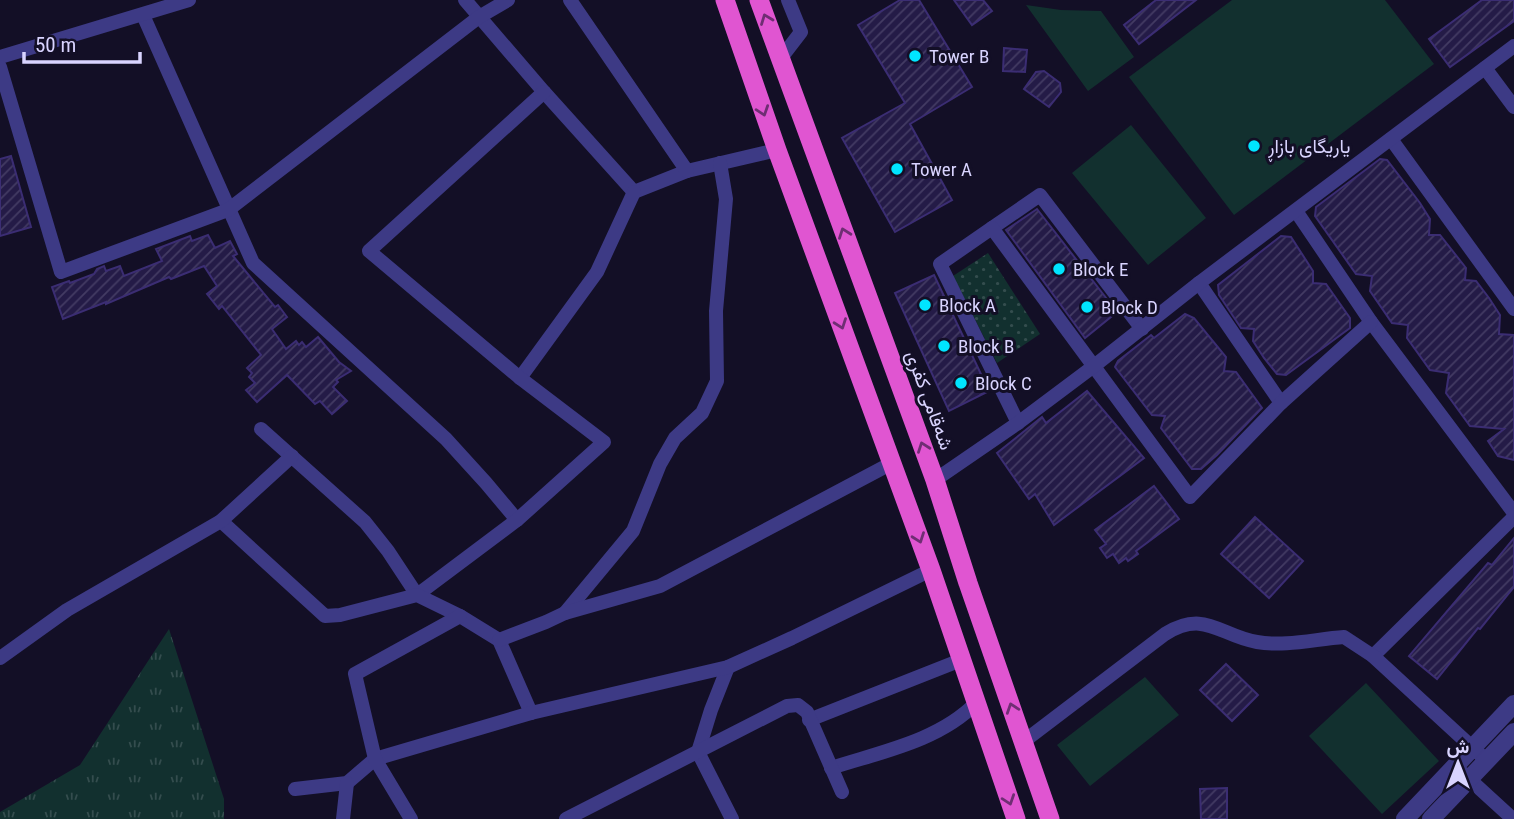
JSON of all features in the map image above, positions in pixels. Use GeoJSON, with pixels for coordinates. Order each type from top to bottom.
{"type":"FeatureCollection","features":[{"type":"Feature","properties":{"kind":"highway"},"geometry":{"type":"LineString","coordinates":[[724,0],[931,570],[1016,819]]}},
{"type":"Feature","properties":{"kind":"highway","name":"شەقامی کفری"},"geometry":{"type":"LineString","coordinates":[[759,0],[935,480],[1050,819]]}},
{"type":"Feature","properties":{"kind":"street"},"geometry":{"type":"LineString","coordinates":[[0,57],[189,0]]}},
{"type":"Feature","properties":{"kind":"street"},"geometry":{"type":"LineString","coordinates":[[465,0],[634,192]]}},
{"type":"Feature","properties":{"kind":"street"},"geometry":{"type":"LineString","coordinates":[[0,67],[61,272],[228,210],[479,17],[508,0]]}},
{"type":"Feature","properties":{"kind":"street"},"geometry":{"type":"LineString","coordinates":[[570,0],[687,171]]}},
{"type":"Feature","properties":{"kind":"street"},"geometry":{"type":"LineString","coordinates":[[781,58],[801,32],[788,0]]}},
{"type":"Feature","properties":{"kind":"street"},"geometry":{"type":"LineString","coordinates":[[143,15],[253,263],[446,439],[517,520]]}},
{"type":"Feature","properties":{"kind":"street"},"geometry":{"type":"LineString","coordinates":[[935,480],[1018,423],[1514,46]]}},
{"type":"Feature","properties":{"kind":"street"},"geometry":{"type":"LineString","coordinates":[[1485,68],[1514,107]]}},
{"type":"Feature","properties":{"kind":"street"},"geometry":{"type":"LineString","coordinates":[[221,521],[325,617],[340,615],[416,594],[517,520],[604,442],[520,378],[369,251],[544,92]]}},
{"type":"Feature","properties":{"kind":"street"},"geometry":{"type":"LineString","coordinates":[[1391,139],[1512,304]]}},
{"type":"Feature","properties":{"kind":"street"},"geometry":{"type":"LineString","coordinates":[[520,378],[597,272],[634,192],[687,171],[777,150]]}},
{"type":"Feature","properties":{"kind":"street"},"geometry":{"type":"LineString","coordinates":[[565,613],[633,531],[660,464],[675,438],[702,413],[717,381],[716,311],[726,199],[720,163]]}},
{"type":"Feature","properties":{"kind":"street"},"geometry":{"type":"LineString","coordinates":[[1018,423],[940,264],[1040,195],[1142,329]]}},
{"type":"Feature","properties":{"kind":"street"},"geometry":{"type":"LineString","coordinates":[[1296,211],[1371,322],[1514,515],[1373,656]]}},
{"type":"Feature","properties":{"kind":"street"},"geometry":{"type":"LineString","coordinates":[[992,228],[1190,497],[1281,403],[1371,322]]}},
{"type":"Feature","properties":{"kind":"street"},"geometry":{"type":"LineString","coordinates":[[1199,283],[1281,403]]}},
{"type":"Feature","properties":{"kind":"street"},"geometry":{"type":"LineString","coordinates":[[261,429],[365,522],[416,594],[499,640],[531,713]]}},
{"type":"Feature","properties":{"kind":"street"},"geometry":{"type":"LineString","coordinates":[[0,658],[67,610],[221,521],[292,456]]}},
{"type":"Feature","properties":{"kind":"street"},"geometry":{"type":"LineString","coordinates":[[499,640],[565,613],[660,586],[892,463]]}},
{"type":"Feature","properties":{"kind":"street"},"geometry":{"type":"LineString","coordinates":[[295,789],[347,783],[374,760],[531,713],[728,667],[931,570]]}},
{"type":"Feature","properties":{"kind":"street"},"geometry":{"type":"LineString","coordinates":[[411,819],[374,760],[355,674],[460,617]]}},
{"type":"Feature","properties":{"kind":"street"},"geometry":{"type":"LineString","coordinates":[[1023,742],[1166,634],[1190,623],[1204,624],[1256,642],[1295,643],[1344,636],[1373,656],[1487,761]]}},
{"type":"Feature","properties":{"kind":"street"},"geometry":{"type":"LineString","coordinates":[[809,720],[961,660]]}},
{"type":"Feature","properties":{"kind":"street"},"geometry":{"type":"LineString","coordinates":[[728,667],[698,752],[732,819]]}},
{"type":"Feature","properties":{"kind":"street"},"geometry":{"type":"LineString","coordinates":[[831,768],[933,734],[962,717],[976,703]]}},
{"type":"Feature","properties":{"kind":"street"},"geometry":{"type":"LineString","coordinates":[[1405,819],[1514,704]]}},
{"type":"Feature","properties":{"kind":"street"},"geometry":{"type":"LineString","coordinates":[[566,819],[787,706],[799,705],[807,712],[842,792]]}},
{"type":"Feature","properties":{"kind":"street"},"geometry":{"type":"LineString","coordinates":[[1431,819],[1514,732]]}},
{"type":"Feature","properties":{"kind":"street"},"geometry":{"type":"LineString","coordinates":[[1455,766],[1513,819]]}},
{"type":"Feature","properties":{"kind":"street"},"geometry":{"type":"LineString","coordinates":[[343,819],[347,783]]}},
{"type":"Feature","properties":{"kind":"green space","name":"یاریگای بازاڕ"},"geometry":{"type":"Polygon","coordinates":[[[1232,0],[1385,0],[1434,64],[1234,215],[1129,77],[1232,0]]]}},
{"type":"Feature","properties":{"kind":"green space"},"geometry":{"type":"Polygon","coordinates":[[[1026,5],[1061,10],[1101,11],[1134,57],[1088,91],[1026,5]]]}},
{"type":"Feature","properties":{"kind":"green space"},"geometry":{"type":"Polygon","coordinates":[[[1131,125],[1206,218],[1148,265],[1072,173],[1131,125]]]}},
{"type":"Feature","properties":{"kind":"green space"},"geometry":{"type":"Polygon","coordinates":[[[988,253],[1040,334],[997,363],[953,276],[988,253]]]}},
{"type":"Feature","properties":{"kind":"green space"},"geometry":{"type":"Polygon","coordinates":[[[169,629],[224,799],[224,819],[0,819],[0,812],[80,765],[169,629]]]}},
{"type":"Feature","properties":{"kind":"green space"},"geometry":{"type":"Polygon","coordinates":[[[1145,677],[1179,715],[1090,786],[1057,745],[1145,677]]]}},
{"type":"Feature","properties":{"kind":"green space"},"geometry":{"type":"Polygon","coordinates":[[[1366,683],[1439,761],[1382,814],[1309,736],[1366,683]]]}},
{"type":"Feature","properties":{"kind":"building"},"geometry":{"type":"Polygon","coordinates":[[[900,0],[919,0],[972,87],[910,124],[952,200],[895,232],[842,138],[905,103],[858,25],[900,0]]]}},
{"type":"Feature","properties":{"kind":"building"},"geometry":{"type":"Polygon","coordinates":[[[954,0],[983,0],[992,11],[972,25],[954,0]]]}},
{"type":"Feature","properties":{"kind":"building"},"geometry":{"type":"Polygon","coordinates":[[[1156,0],[1196,0],[1139,44],[1124,25],[1156,0]]]}},
{"type":"Feature","properties":{"kind":"building"},"geometry":{"type":"Polygon","coordinates":[[[1482,0],[1514,0],[1514,21],[1450,67],[1429,39],[1482,0]]]}},
{"type":"Feature","properties":{"kind":"building"},"geometry":{"type":"Polygon","coordinates":[[[1004,48],[1027,50],[1025,72],[1003,71],[1004,48]]]}},
{"type":"Feature","properties":{"kind":"building"},"geometry":{"type":"Polygon","coordinates":[[[1044,71],[1060,83],[1061,92],[1049,107],[1024,89],[1036,72],[1044,71]]]}},
{"type":"Feature","properties":{"kind":"building"},"geometry":{"type":"Polygon","coordinates":[[[11,156],[31,227],[0,236],[0,159],[11,156]]]}},
{"type":"Feature","properties":{"kind":"building"},"geometry":{"type":"Polygon","coordinates":[[[1380,159],[1387,160],[1420,203],[1430,219],[1429,235],[1440,235],[1466,268],[1465,280],[1476,281],[1489,298],[1500,315],[1499,334],[1514,335],[1514,460],[1498,456],[1488,441],[1504,429],[1470,426],[1446,393],[1449,373],[1430,370],[1407,338],[1408,325],[1392,323],[1370,291],[1372,276],[1356,274],[1315,216],[1316,207],[1380,159]]]}},
{"type":"Feature","properties":{"kind":"building"},"geometry":{"type":"Polygon","coordinates":[[[1037,209],[1117,312],[1085,338],[1006,230],[1037,209]]]}},
{"type":"Feature","properties":{"kind":"building"},"geometry":{"type":"Polygon","coordinates":[[[208,235],[215,248],[230,241],[237,254],[233,256],[275,307],[278,305],[287,317],[272,329],[286,349],[296,341],[299,345],[302,342],[306,347],[318,337],[339,362],[351,371],[336,380],[338,382],[333,387],[347,401],[332,414],[320,401],[315,404],[287,375],[257,402],[246,390],[255,383],[249,377],[252,373],[247,368],[261,355],[222,306],[219,309],[207,294],[217,286],[204,266],[63,319],[52,287],[94,274],[104,266],[106,271],[120,266],[124,276],[162,261],[156,249],[190,236],[192,241],[208,235]]]}},
{"type":"Feature","properties":{"kind":"building"},"geometry":{"type":"Polygon","coordinates":[[[1281,236],[1291,237],[1313,271],[1313,283],[1326,284],[1350,318],[1350,328],[1286,375],[1277,374],[1264,358],[1253,341],[1254,329],[1241,328],[1219,295],[1218,285],[1281,236]]]}},
{"type":"Feature","properties":{"kind":"building"},"geometry":{"type":"Polygon","coordinates":[[[934,275],[989,391],[949,411],[895,293],[934,275]]]}},
{"type":"Feature","properties":{"kind":"building"},"geometry":{"type":"Polygon","coordinates":[[[1185,314],[1194,318],[1226,357],[1224,371],[1236,372],[1262,408],[1201,469],[1192,469],[1161,428],[1165,416],[1152,415],[1115,367],[1118,361],[1151,335],[1154,338],[1185,314]]]}},
{"type":"Feature","properties":{"kind":"building"},"geometry":{"type":"Polygon","coordinates":[[[1087,391],[1144,458],[1054,525],[1035,494],[1029,499],[997,453],[1042,417],[1046,423],[1087,391]]]}},
{"type":"Feature","properties":{"kind":"building"},"geometry":{"type":"Polygon","coordinates":[[[1154,486],[1179,519],[1136,551],[1138,554],[1128,561],[1126,558],[1119,563],[1113,554],[1107,558],[1100,548],[1106,544],[1095,530],[1154,486]]]}},
{"type":"Feature","properties":{"kind":"building"},"geometry":{"type":"Polygon","coordinates":[[[1255,517],[1303,561],[1269,598],[1221,554],[1255,517]]]}},
{"type":"Feature","properties":{"kind":"building"},"geometry":{"type":"Polygon","coordinates":[[[1514,538],[1514,587],[1437,679],[1409,656],[1488,563],[1492,565],[1514,538]]]}},
{"type":"Feature","properties":{"kind":"building"},"geometry":{"type":"Polygon","coordinates":[[[1226,664],[1258,695],[1232,721],[1200,690],[1226,664]]]}},
{"type":"Feature","properties":{"kind":"building"},"geometry":{"type":"Polygon","coordinates":[[[1227,788],[1227,819],[1201,819],[1200,789],[1227,788]]]}},
{"type":"Feature","properties":{"kind":"place","name":"Tower B"},"geometry":{"type":"Point","coordinates":[915,56]}},
{"type":"Feature","properties":{"kind":"place","name":"یاریگای بازاڕ"},"geometry":{"type":"Point","coordinates":[1254,146]}},
{"type":"Feature","properties":{"kind":"place","name":"Tower A"},"geometry":{"type":"Point","coordinates":[897,169]}},
{"type":"Feature","properties":{"kind":"place","name":"Block E"},"geometry":{"type":"Point","coordinates":[1059,269]}},
{"type":"Feature","properties":{"kind":"place","name":"Block A"},"geometry":{"type":"Point","coordinates":[925,305]}},
{"type":"Feature","properties":{"kind":"place","name":"Block D"},"geometry":{"type":"Point","coordinates":[1087,307]}},
{"type":"Feature","properties":{"kind":"place","name":"Block B"},"geometry":{"type":"Point","coordinates":[944,346]}},
{"type":"Feature","properties":{"kind":"place","name":"Block C"},"geometry":{"type":"Point","coordinates":[961,383]}}]}
